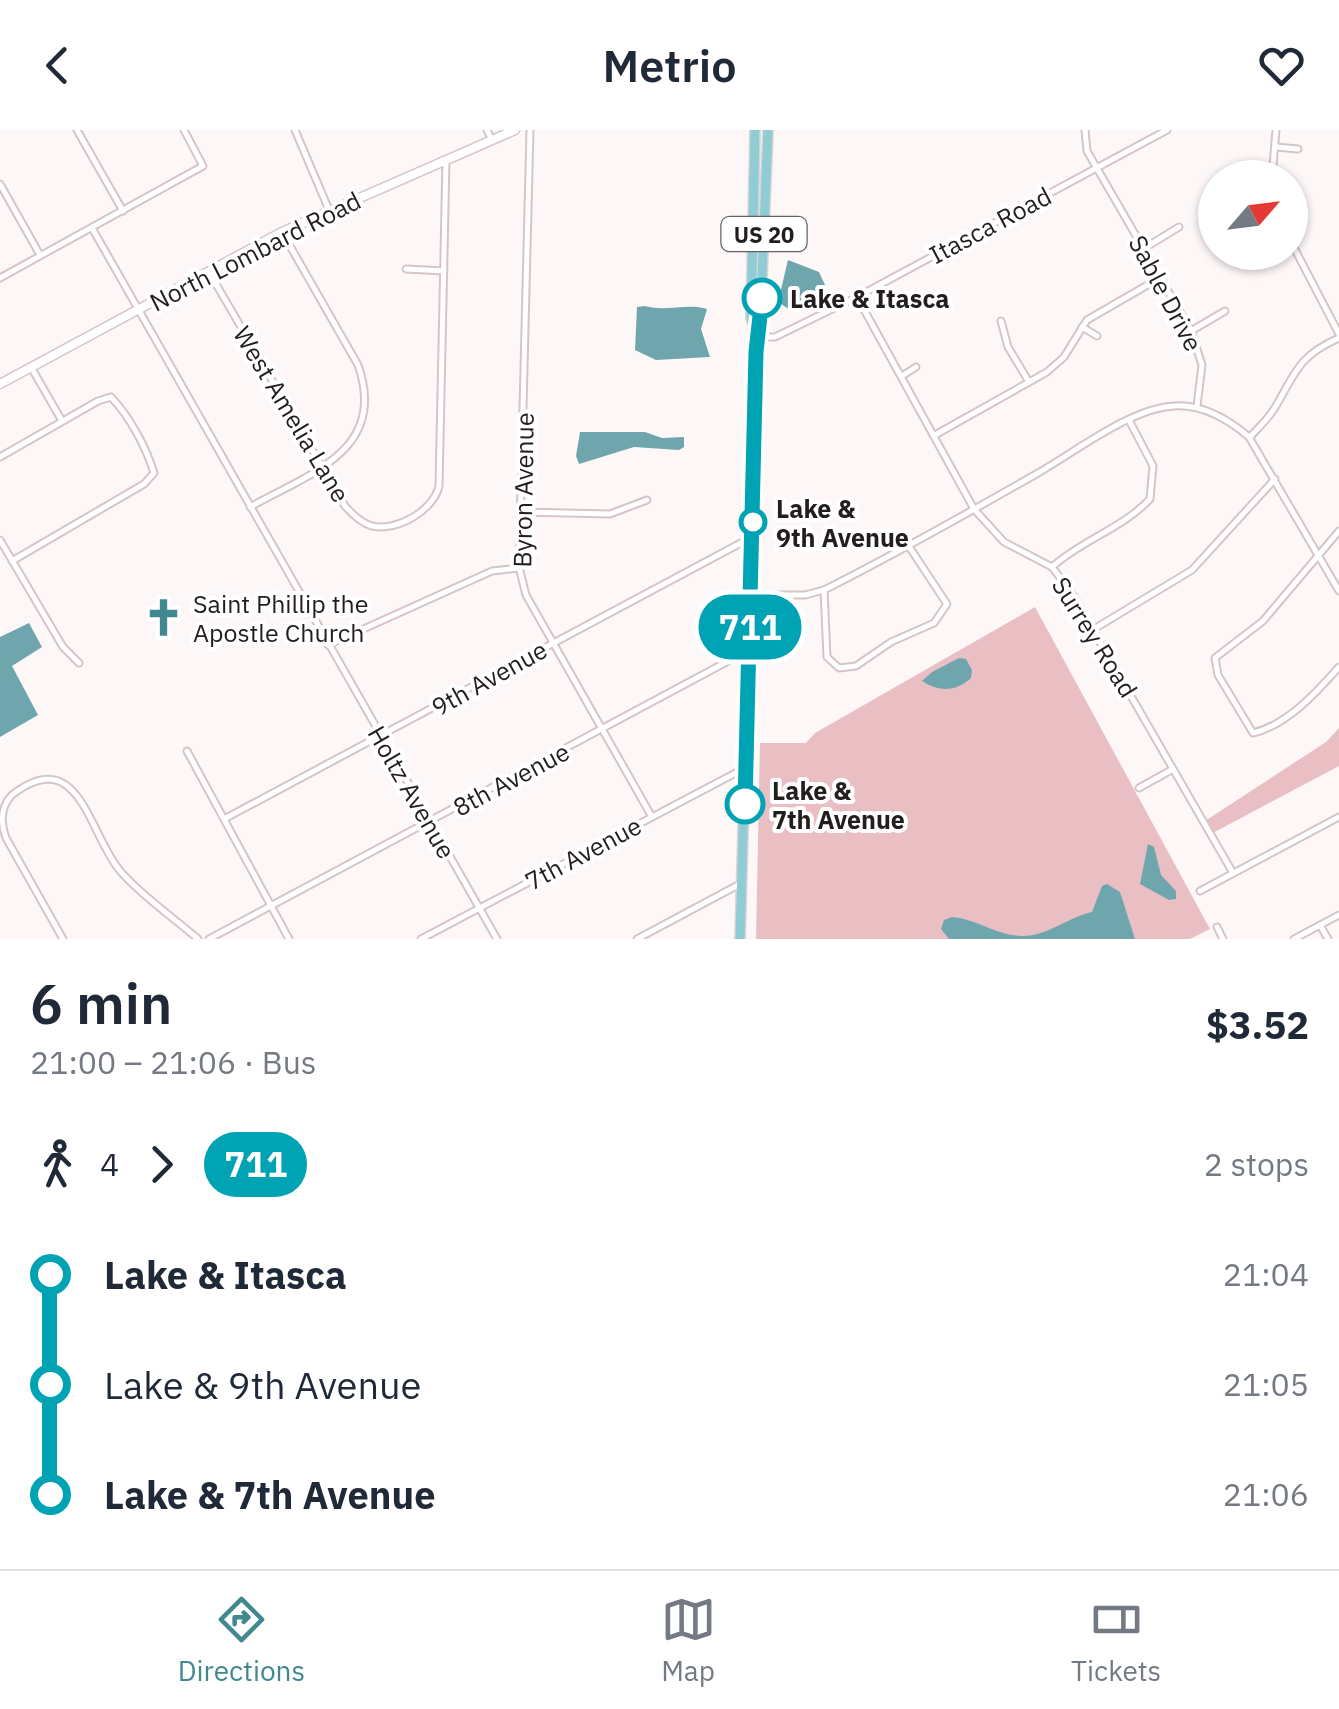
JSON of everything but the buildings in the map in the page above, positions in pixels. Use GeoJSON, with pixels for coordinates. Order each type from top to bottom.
{"type":"FeatureCollection","features":[{"type":"Feature","properties":{"kind":"main road","name":"US 20"},"geometry":{"type":"LineString","coordinates":[[756,130],[751,318],[757,337]]}},
{"type":"Feature","properties":{"kind":"main road","name":"US 20"},"geometry":{"type":"LineString","coordinates":[[740,939],[757,337],[768,130]]}},
{"type":"Feature","properties":{"kind":"street"},"geometry":{"type":"LineString","coordinates":[[77,130],[124,211]]}},
{"type":"Feature","properties":{"kind":"street"},"geometry":{"type":"LineString","coordinates":[[0,278],[204,166],[184,130]]}},
{"type":"Feature","properties":{"kind":"street"},"geometry":{"type":"LineString","coordinates":[[487,130],[492,141]]}},
{"type":"Feature","properties":{"kind":"street","name":"North Lombard Road"},"geometry":{"type":"LineString","coordinates":[[0,384],[282,232],[515,130]]}},
{"type":"Feature","properties":{"kind":"street","name":"Byron Avenue"},"geometry":{"type":"LineString","coordinates":[[530,130],[519,568],[526,594],[652,817]]}},
{"type":"Feature","properties":{"kind":"street","name":"Sable Drive"},"geometry":{"type":"LineString","coordinates":[[1085,130],[1087,151],[1191,331],[1202,365],[1196,408]]}},
{"type":"Feature","properties":{"kind":"street","name":"Itasca Road"},"geometry":{"type":"LineString","coordinates":[[757,337],[775,338],[857,297],[1168,130]]}},
{"type":"Feature","properties":{"kind":"street"},"geometry":{"type":"LineString","coordinates":[[1274,160],[1276,130]]}},
{"type":"Feature","properties":{"kind":"street"},"geometry":{"type":"LineString","coordinates":[[298,131],[330,210]]}},
{"type":"Feature","properties":{"kind":"street"},"geometry":{"type":"LineString","coordinates":[[1276,147],[1298,149]]}},
{"type":"Feature","properties":{"kind":"street"},"geometry":{"type":"LineString","coordinates":[[406,269],[444,271],[446,160]]}},
{"type":"Feature","properties":{"kind":"street"},"geometry":{"type":"LineString","coordinates":[[0,184],[40,255]]}},
{"type":"Feature","properties":{"kind":"street"},"geometry":{"type":"LineString","coordinates":[[1143,248],[1179,227]]}},
{"type":"Feature","properties":{"kind":"street"},"geometry":{"type":"LineString","coordinates":[[92,228],[250,508],[348,448],[366,414],[364,383],[354,358],[282,232]]}},
{"type":"Feature","properties":{"kind":"street"},"geometry":{"type":"LineString","coordinates":[[1250,437],[1275,408],[1297,366],[1339,336],[1305,270]]}},
{"type":"Feature","properties":{"kind":"street","name":"West Amelia Lane"},"geometry":{"type":"LineString","coordinates":[[209,272],[353,514],[376,527],[391,525],[422,511],[434,501],[439,486],[444,271]]}},
{"type":"Feature","properties":{"kind":"street"},"geometry":{"type":"LineString","coordinates":[[936,435],[1064,357],[1086,320],[1160,278]]}},
{"type":"Feature","properties":{"kind":"street","name":"Surrey Road"},"geometry":{"type":"LineString","coordinates":[[857,297],[974,509],[1004,542],[1052,568],[1094,629],[1232,874]]}},
{"type":"Feature","properties":{"kind":"street"},"geometry":{"type":"LineString","coordinates":[[1191,331],[1224,311]]}},
{"type":"Feature","properties":{"kind":"street"},"geometry":{"type":"LineString","coordinates":[[1000,321],[1008,347],[1028,382]]}},
{"type":"Feature","properties":{"kind":"street"},"geometry":{"type":"LineString","coordinates":[[1082,328],[1097,336]]}},
{"type":"Feature","properties":{"kind":"street"},"geometry":{"type":"LineString","coordinates":[[31,367],[62,421]]}},
{"type":"Feature","properties":{"kind":"street"},"geometry":{"type":"LineString","coordinates":[[902,376],[916,368]]}},
{"type":"Feature","properties":{"kind":"street"},"geometry":{"type":"LineString","coordinates":[[0,457],[98,401],[111,398],[150,458],[154,473],[144,484],[12,561]]}},
{"type":"Feature","properties":{"kind":"street"},"geometry":{"type":"LineString","coordinates":[[751,595],[806,595],[824,590],[1129,420],[1169,406],[1196,408],[1231,422],[1250,437],[1339,591]]}},
{"type":"Feature","properties":{"kind":"street"},"geometry":{"type":"LineString","coordinates":[[1052,568],[1075,548],[1136,513],[1150,499],[1153,466],[1129,420]]}},
{"type":"Feature","properties":{"kind":"street"},"geometry":{"type":"LineString","coordinates":[[1094,629],[1192,570],[1275,480]]}},
{"type":"Feature","properties":{"kind":"street"},"geometry":{"type":"LineString","coordinates":[[522,512],[610,514],[647,500]]}},
{"type":"Feature","properties":{"kind":"street","name":"Holtz Avenue"},"geometry":{"type":"LineString","coordinates":[[250,508],[497,939]]}},
{"type":"Feature","properties":{"kind":"street"},"geometry":{"type":"LineString","coordinates":[[1339,531],[1255,628],[1214,658],[1218,676],[1253,733],[1279,721],[1307,700],[1339,667]]}},
{"type":"Feature","properties":{"kind":"street","name":"9th Avenue"},"geometry":{"type":"LineString","coordinates":[[226,818],[752,536]]}},
{"type":"Feature","properties":{"kind":"street"},"geometry":{"type":"LineString","coordinates":[[0,540],[62,648],[78,663]]}},
{"type":"Feature","properties":{"kind":"street"},"geometry":{"type":"LineString","coordinates":[[824,590],[828,658],[839,668],[856,666],[894,641],[934,624],[947,604],[908,544]]}},
{"type":"Feature","properties":{"kind":"street"},"geometry":{"type":"LineString","coordinates":[[328,644],[492,571],[519,568]]}},
{"type":"Feature","properties":{"kind":"street","name":"8th Avenue"},"geometry":{"type":"LineString","coordinates":[[209,939],[750,650]]}},
{"type":"Feature","properties":{"kind":"street"},"geometry":{"type":"LineString","coordinates":[[187,751],[289,939]]}},
{"type":"Feature","properties":{"kind":"street","name":"7th Avenue"},"geometry":{"type":"LineString","coordinates":[[420,939],[746,768]]}},
{"type":"Feature","properties":{"kind":"street"},"geometry":{"type":"LineString","coordinates":[[1139,788],[1173,769]]}},
{"type":"Feature","properties":{"kind":"street"},"geometry":{"type":"LineString","coordinates":[[63,939],[1,824],[4,804],[11,796],[48,779],[60,780],[77,794],[119,870],[198,939]]}},
{"type":"Feature","properties":{"kind":"street"},"geometry":{"type":"LineString","coordinates":[[1200,891],[1339,817]]}},
{"type":"Feature","properties":{"kind":"street"},"geometry":{"type":"LineString","coordinates":[[637,939],[743,883]]}},
{"type":"Feature","properties":{"kind":"street"},"geometry":{"type":"LineString","coordinates":[[1294,939],[1339,915]]}},
{"type":"Feature","properties":{"kind":"street"},"geometry":{"type":"LineString","coordinates":[[1320,925],[1328,939]]}},
{"type":"Feature","properties":{"kind":"street"},"geometry":{"type":"LineString","coordinates":[[1217,928],[1224,939]]}},
{"type":"Feature","properties":{"kind":"shaded area"},"geometry":{"type":"Polygon","coordinates":[[[1035,607],[1210,929],[1190,939],[756,939],[760,743],[806,743],[815,733],[1035,607]]]}},
{"type":"Feature","properties":{"kind":"shaded area"},"geometry":{"type":"Polygon","coordinates":[[[1339,728],[1339,766],[1209,835],[1202,823],[1326,742],[1339,728]]]}},
{"type":"Feature","properties":{"kind":"water"},"geometry":{"type":"Polygon","coordinates":[[[788,260],[819,272],[825,285],[823,291],[787,308],[778,302],[788,260]]]}},
{"type":"Feature","properties":{"kind":"water"},"geometry":{"type":"Polygon","coordinates":[[[637,307],[707,309],[701,329],[710,357],[656,360],[635,350],[637,307]]]}},
{"type":"Feature","properties":{"kind":"water"},"geometry":{"type":"Polygon","coordinates":[[[580,432],[645,432],[662,438],[684,437],[684,447],[634,447],[579,464],[576,456],[580,432]]]}},
{"type":"Feature","properties":{"kind":"water"},"geometry":{"type":"Polygon","coordinates":[[[29,623],[42,647],[12,666],[38,715],[0,737],[0,637],[29,623]]]}},
{"type":"Feature","properties":{"kind":"water"},"geometry":{"type":"Polygon","coordinates":[[[959,658],[966,659],[972,670],[965,683],[947,689],[922,681],[932,672],[959,658]]]}},
{"type":"Feature","properties":{"kind":"water"},"geometry":{"type":"Polygon","coordinates":[[[1148,844],[1154,847],[1161,875],[1176,891],[1176,899],[1169,900],[1140,884],[1148,844]]]}},
{"type":"Feature","properties":{"kind":"water"},"geometry":{"type":"Polygon","coordinates":[[[1107,884],[1120,892],[1135,939],[949,939],[941,929],[944,920],[952,917],[1014,935],[1041,933],[1092,912],[1102,886],[1107,884]]]}},
{"type":"Feature","properties":{"kind":"bus line","name":"711"},"geometry":{"type":"LineString","coordinates":[[745,804],[756,352],[762,298]]}},
{"type":"Feature","properties":{"kind":"place","name":"Lake & Itasca"},"geometry":{"type":"Point","coordinates":[762,298]}},
{"type":"Feature","properties":{"kind":"place","name":"Lake & 9th Avenue"},"geometry":{"type":"Point","coordinates":[753,522]}},
{"type":"Feature","properties":{"kind":"place","name":"Saint Phillip the Apostle Church"},"geometry":{"type":"Point","coordinates":[163,617]}},
{"type":"Feature","properties":{"kind":"place","name":"Lake & 7th Avenue"},"geometry":{"type":"Point","coordinates":[745,804]}}]}
